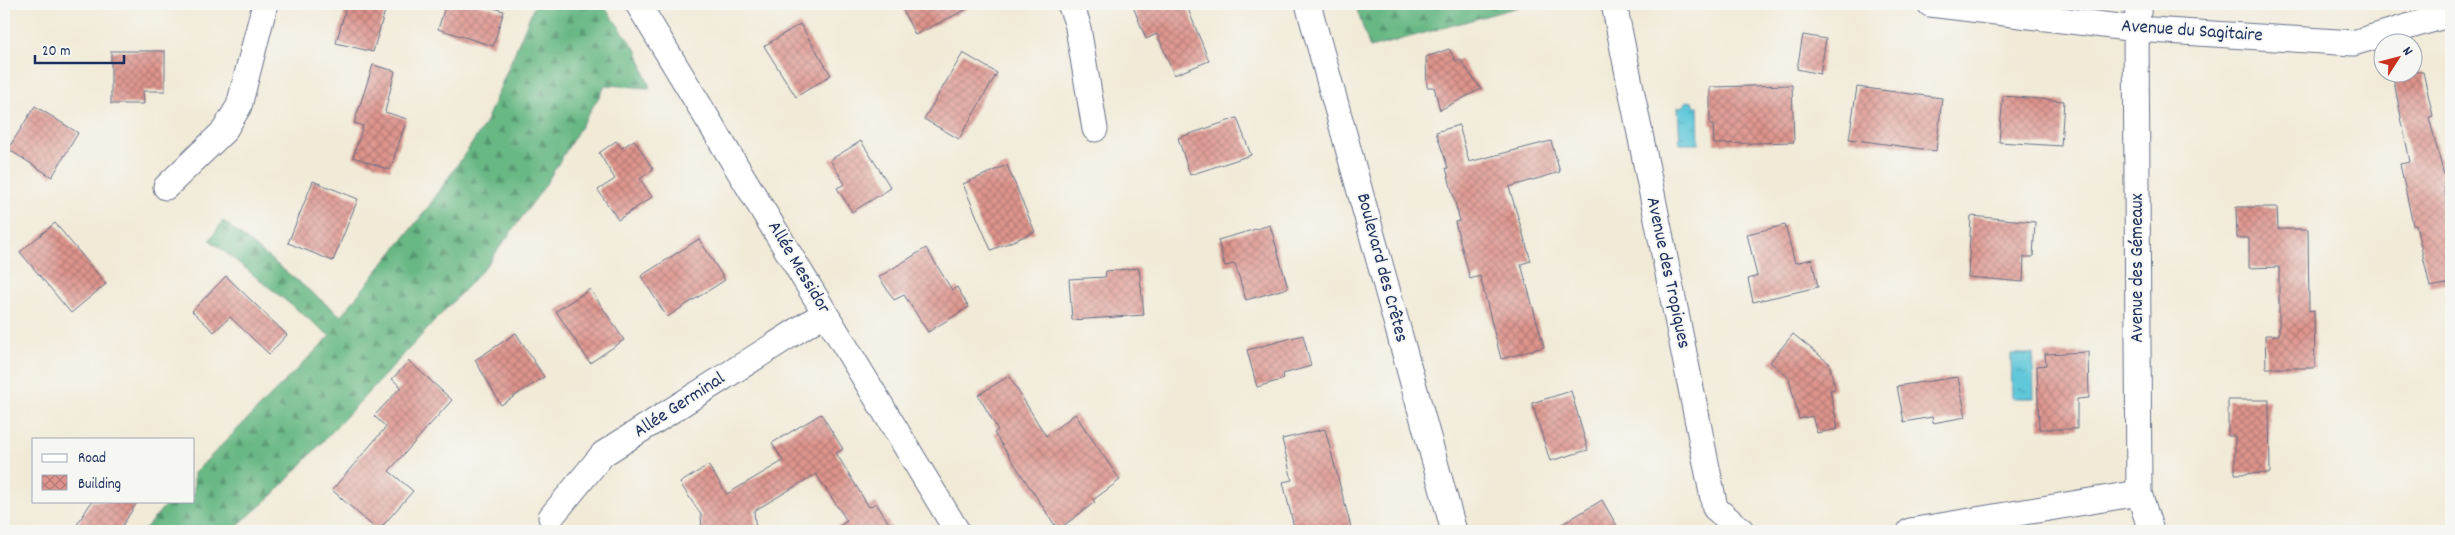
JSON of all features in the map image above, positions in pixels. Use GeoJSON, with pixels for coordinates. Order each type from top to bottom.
{"type":"FeatureCollection","features":[{"type":"Feature","properties":{"kind":"street"},"geometry":{"type":"LineString","coordinates":[[166,187],[224,131],[239,106],[265,4]]}},
{"type":"Feature","properties":{"kind":"street","name":"Allée Messidor"},"geometry":{"type":"LineString","coordinates":[[638,4],[957,531]]}},
{"type":"Feature","properties":{"kind":"street"},"geometry":{"type":"LineString","coordinates":[[1070,4],[1077,22],[1095,129]]}},
{"type":"Feature","properties":{"kind":"street","name":"Boulevard des Crêtes"},"geometry":{"type":"LineString","coordinates":[[1308,4],[1454,531]]}},
{"type":"Feature","properties":{"kind":"street","name":"Avenue des Tropiques"},"geometry":{"type":"LineString","coordinates":[[1614,4],[1716,508],[1742,531]]}},
{"type":"Feature","properties":{"kind":"street","name":"Avenue du Sagitaire"},"geometry":{"type":"LineString","coordinates":[[1930,4],[2136,29],[2353,43],[2451,14]]}},
{"type":"Feature","properties":{"kind":"street","name":"Avenue des Gémeaux"},"geometry":{"type":"LineString","coordinates":[[2138,4],[2136,29],[2139,493],[2151,531]]}},
{"type":"Feature","properties":{"kind":"street","name":"Allée Germinal"},"geometry":{"type":"LineString","coordinates":[[551,517],[603,454],[825,313]]}},
{"type":"Feature","properties":{"kind":"street"},"geometry":{"type":"LineString","coordinates":[[1910,531],[2139,493]]}},
{"type":"Feature","properties":{"kind":"green space"},"geometry":{"type":"Polygon","coordinates":[[[535,4],[602,4],[637,51],[650,88],[606,85],[544,187],[486,266],[274,494],[231,531],[143,531],[168,502],[195,502],[195,472],[330,336],[210,240],[223,221],[341,316],[427,209],[484,126],[535,4]]]}},
{"type":"Feature","properties":{"kind":"green space"},"geometry":{"type":"Polygon","coordinates":[[[1355,4],[1529,4],[1370,48],[1355,4]]]}},
{"type":"Feature","properties":{"kind":"water"},"geometry":{"type":"Polygon","coordinates":[[[1686,101],[1693,102],[1694,106],[1698,106],[1699,144],[1680,144],[1678,107],[1682,107],[1686,101]]]}},
{"type":"Feature","properties":{"kind":"water"},"geometry":{"type":"Polygon","coordinates":[[[2011,354],[2033,354],[2034,398],[2012,398],[2011,354]]]}},
{"type":"Feature","properties":{"kind":"building"},"geometry":{"type":"Polygon","coordinates":[[[347,4],[387,4],[373,52],[336,43],[347,4]]]}},
{"type":"Feature","properties":{"kind":"building"},"geometry":{"type":"Polygon","coordinates":[[[446,4],[478,4],[504,11],[493,46],[438,29],[446,4]]]}},
{"type":"Feature","properties":{"kind":"building"},"geometry":{"type":"Polygon","coordinates":[[[900,4],[977,4],[915,35],[900,4]]]}},
{"type":"Feature","properties":{"kind":"building"},"geometry":{"type":"Polygon","coordinates":[[[1132,4],[1186,4],[1209,61],[1174,75],[1157,34],[1146,39],[1132,4]]]}},
{"type":"Feature","properties":{"kind":"building"},"geometry":{"type":"Polygon","coordinates":[[[800,24],[831,75],[796,97],[764,46],[800,24]]]}},
{"type":"Feature","properties":{"kind":"building"},"geometry":{"type":"Polygon","coordinates":[[[1803,35],[1826,39],[1820,74],[1797,69],[1803,35]]]}},
{"type":"Feature","properties":{"kind":"building"},"geometry":{"type":"Polygon","coordinates":[[[1449,49],[1456,61],[1460,59],[1481,89],[1440,110],[1434,87],[1427,87],[1426,57],[1449,49]]]}},
{"type":"Feature","properties":{"kind":"building"},"geometry":{"type":"Polygon","coordinates":[[[111,51],[165,51],[165,91],[143,91],[144,104],[111,104],[111,51]]]}},
{"type":"Feature","properties":{"kind":"building"},"geometry":{"type":"Polygon","coordinates":[[[963,53],[997,73],[959,139],[924,119],[963,53]]]}},
{"type":"Feature","properties":{"kind":"building"},"geometry":{"type":"Polygon","coordinates":[[[373,65],[395,71],[385,112],[407,119],[390,170],[353,157],[363,126],[354,123],[373,65]]]}},
{"type":"Feature","properties":{"kind":"building"},"geometry":{"type":"Polygon","coordinates":[[[2423,72],[2433,116],[2429,117],[2447,187],[2444,187],[2451,219],[2451,283],[2430,287],[2416,225],[2413,225],[2400,164],[2410,162],[2394,82],[2422,82],[2423,72]]]}},
{"type":"Feature","properties":{"kind":"building"},"geometry":{"type":"Polygon","coordinates":[[[1792,85],[1794,142],[1714,144],[1713,125],[1710,125],[1710,87],[1792,85]]]}},
{"type":"Feature","properties":{"kind":"building"},"geometry":{"type":"Polygon","coordinates":[[[1857,87],[1942,98],[1936,151],[1849,139],[1857,87]]]}},
{"type":"Feature","properties":{"kind":"building"},"geometry":{"type":"Polygon","coordinates":[[[2003,96],[2064,101],[2061,146],[1999,142],[2003,96]]]}},
{"type":"Feature","properties":{"kind":"building"},"geometry":{"type":"Polygon","coordinates":[[[35,106],[78,133],[52,177],[8,149],[35,106]]]}},
{"type":"Feature","properties":{"kind":"building"},"geometry":{"type":"Polygon","coordinates":[[[1237,118],[1251,155],[1190,175],[1178,138],[1237,118]]]}},
{"type":"Feature","properties":{"kind":"building"},"geometry":{"type":"Polygon","coordinates":[[[1459,125],[1469,162],[1551,141],[1560,172],[1509,187],[1531,261],[1521,264],[1544,347],[1501,359],[1480,276],[1470,279],[1455,222],[1460,221],[1446,168],[1448,168],[1436,132],[1459,125]]]}},
{"type":"Feature","properties":{"kind":"building"},"geometry":{"type":"Polygon","coordinates":[[[634,140],[653,169],[640,179],[652,197],[618,220],[598,190],[615,179],[599,153],[616,141],[622,148],[634,140]]]}},
{"type":"Feature","properties":{"kind":"building"},"geometry":{"type":"Polygon","coordinates":[[[861,141],[891,188],[852,212],[837,188],[845,184],[830,160],[861,141]]]}},
{"type":"Feature","properties":{"kind":"building"},"geometry":{"type":"Polygon","coordinates":[[[1007,165],[1035,232],[991,250],[963,184],[1007,165]]]}},
{"type":"Feature","properties":{"kind":"building"},"geometry":{"type":"Polygon","coordinates":[[[313,181],[358,199],[333,261],[288,243],[313,181]]]}},
{"type":"Feature","properties":{"kind":"building"},"geometry":{"type":"Polygon","coordinates":[[[2236,207],[2277,207],[2278,229],[2308,229],[2309,311],[2314,310],[2315,368],[2266,368],[2265,335],[2279,335],[2279,267],[2249,268],[2249,238],[2237,238],[2236,207]]]}},
{"type":"Feature","properties":{"kind":"building"},"geometry":{"type":"Polygon","coordinates":[[[1971,216],[2035,222],[2033,257],[2024,257],[2023,282],[1968,277],[1971,216]]]}},
{"type":"Feature","properties":{"kind":"building"},"geometry":{"type":"Polygon","coordinates":[[[55,223],[106,284],[71,313],[20,252],[55,223]]]}},
{"type":"Feature","properties":{"kind":"building"},"geometry":{"type":"Polygon","coordinates":[[[1270,225],[1288,288],[1246,300],[1235,264],[1225,266],[1218,240],[1270,225]]]}},
{"type":"Feature","properties":{"kind":"building"},"geometry":{"type":"Polygon","coordinates":[[[1785,225],[1795,263],[1812,259],[1818,287],[1753,302],[1748,279],[1757,276],[1747,234],[1785,225]]]}},
{"type":"Feature","properties":{"kind":"building"},"geometry":{"type":"Polygon","coordinates":[[[699,239],[725,280],[667,317],[641,276],[699,239]]]}},
{"type":"Feature","properties":{"kind":"building"},"geometry":{"type":"Polygon","coordinates":[[[926,248],[952,290],[957,287],[969,307],[928,332],[904,295],[894,300],[879,277],[926,248]]]}},
{"type":"Feature","properties":{"kind":"building"},"geometry":{"type":"Polygon","coordinates":[[[1139,268],[1144,315],[1072,320],[1069,279],[1105,277],[1106,271],[1139,268]]]}},
{"type":"Feature","properties":{"kind":"building"},"geometry":{"type":"Polygon","coordinates":[[[226,276],[287,335],[269,354],[230,317],[214,332],[192,311],[226,276]]]}},
{"type":"Feature","properties":{"kind":"building"},"geometry":{"type":"Polygon","coordinates":[[[590,289],[624,340],[590,363],[556,311],[590,289]]]}},
{"type":"Feature","properties":{"kind":"building"},"geometry":{"type":"Polygon","coordinates":[[[516,333],[544,377],[501,405],[475,360],[516,333]]]}},
{"type":"Feature","properties":{"kind":"building"},"geometry":{"type":"Polygon","coordinates":[[[1793,334],[1829,363],[1835,389],[1830,390],[1838,429],[1817,433],[1812,416],[1799,419],[1789,378],[1770,362],[1793,334]]]}},
{"type":"Feature","properties":{"kind":"building"},"geometry":{"type":"Polygon","coordinates":[[[1303,335],[1311,366],[1283,374],[1284,379],[1257,387],[1247,350],[1303,335]]]}},
{"type":"Feature","properties":{"kind":"building"},"geometry":{"type":"Polygon","coordinates":[[[2088,352],[2089,398],[2077,399],[2077,429],[2039,429],[2037,366],[2046,365],[2045,354],[2088,352]]]}},
{"type":"Feature","properties":{"kind":"building"},"geometry":{"type":"Polygon","coordinates":[[[409,361],[452,400],[389,471],[413,491],[378,531],[332,490],[386,427],[374,416],[401,387],[392,379],[409,361]]]}},
{"type":"Feature","properties":{"kind":"building"},"geometry":{"type":"Polygon","coordinates":[[[1009,376],[1046,436],[1075,414],[1120,480],[1058,530],[994,433],[998,430],[978,395],[1009,376]]]}},
{"type":"Feature","properties":{"kind":"building"},"geometry":{"type":"Polygon","coordinates":[[[1958,377],[1966,417],[1933,423],[1932,417],[1904,422],[1897,386],[1958,377]]]}},
{"type":"Feature","properties":{"kind":"building"},"geometry":{"type":"Polygon","coordinates":[[[1571,391],[1588,450],[1550,461],[1532,403],[1571,391]]]}},
{"type":"Feature","properties":{"kind":"building"},"geometry":{"type":"Polygon","coordinates":[[[2228,400],[2269,400],[2270,473],[2235,474],[2235,436],[2228,436],[2228,400]]]}},
{"type":"Feature","properties":{"kind":"building"},"geometry":{"type":"Polygon","coordinates":[[[821,414],[843,449],[836,453],[869,507],[876,503],[894,531],[831,531],[847,521],[816,474],[754,511],[756,531],[702,531],[701,515],[680,483],[708,465],[727,494],[783,461],[772,443],[821,414]]]}},
{"type":"Feature","properties":{"kind":"building"},"geometry":{"type":"Polygon","coordinates":[[[1325,429],[1352,531],[1295,531],[1283,482],[1292,480],[1282,439],[1325,429]]]}},
{"type":"Feature","properties":{"kind":"building"},"geometry":{"type":"Polygon","coordinates":[[[1602,500],[1620,531],[1551,531],[1602,500]]]}},
{"type":"Feature","properties":{"kind":"building"},"geometry":{"type":"Polygon","coordinates":[[[91,502],[137,502],[119,531],[73,531],[91,502]]]}}]}
